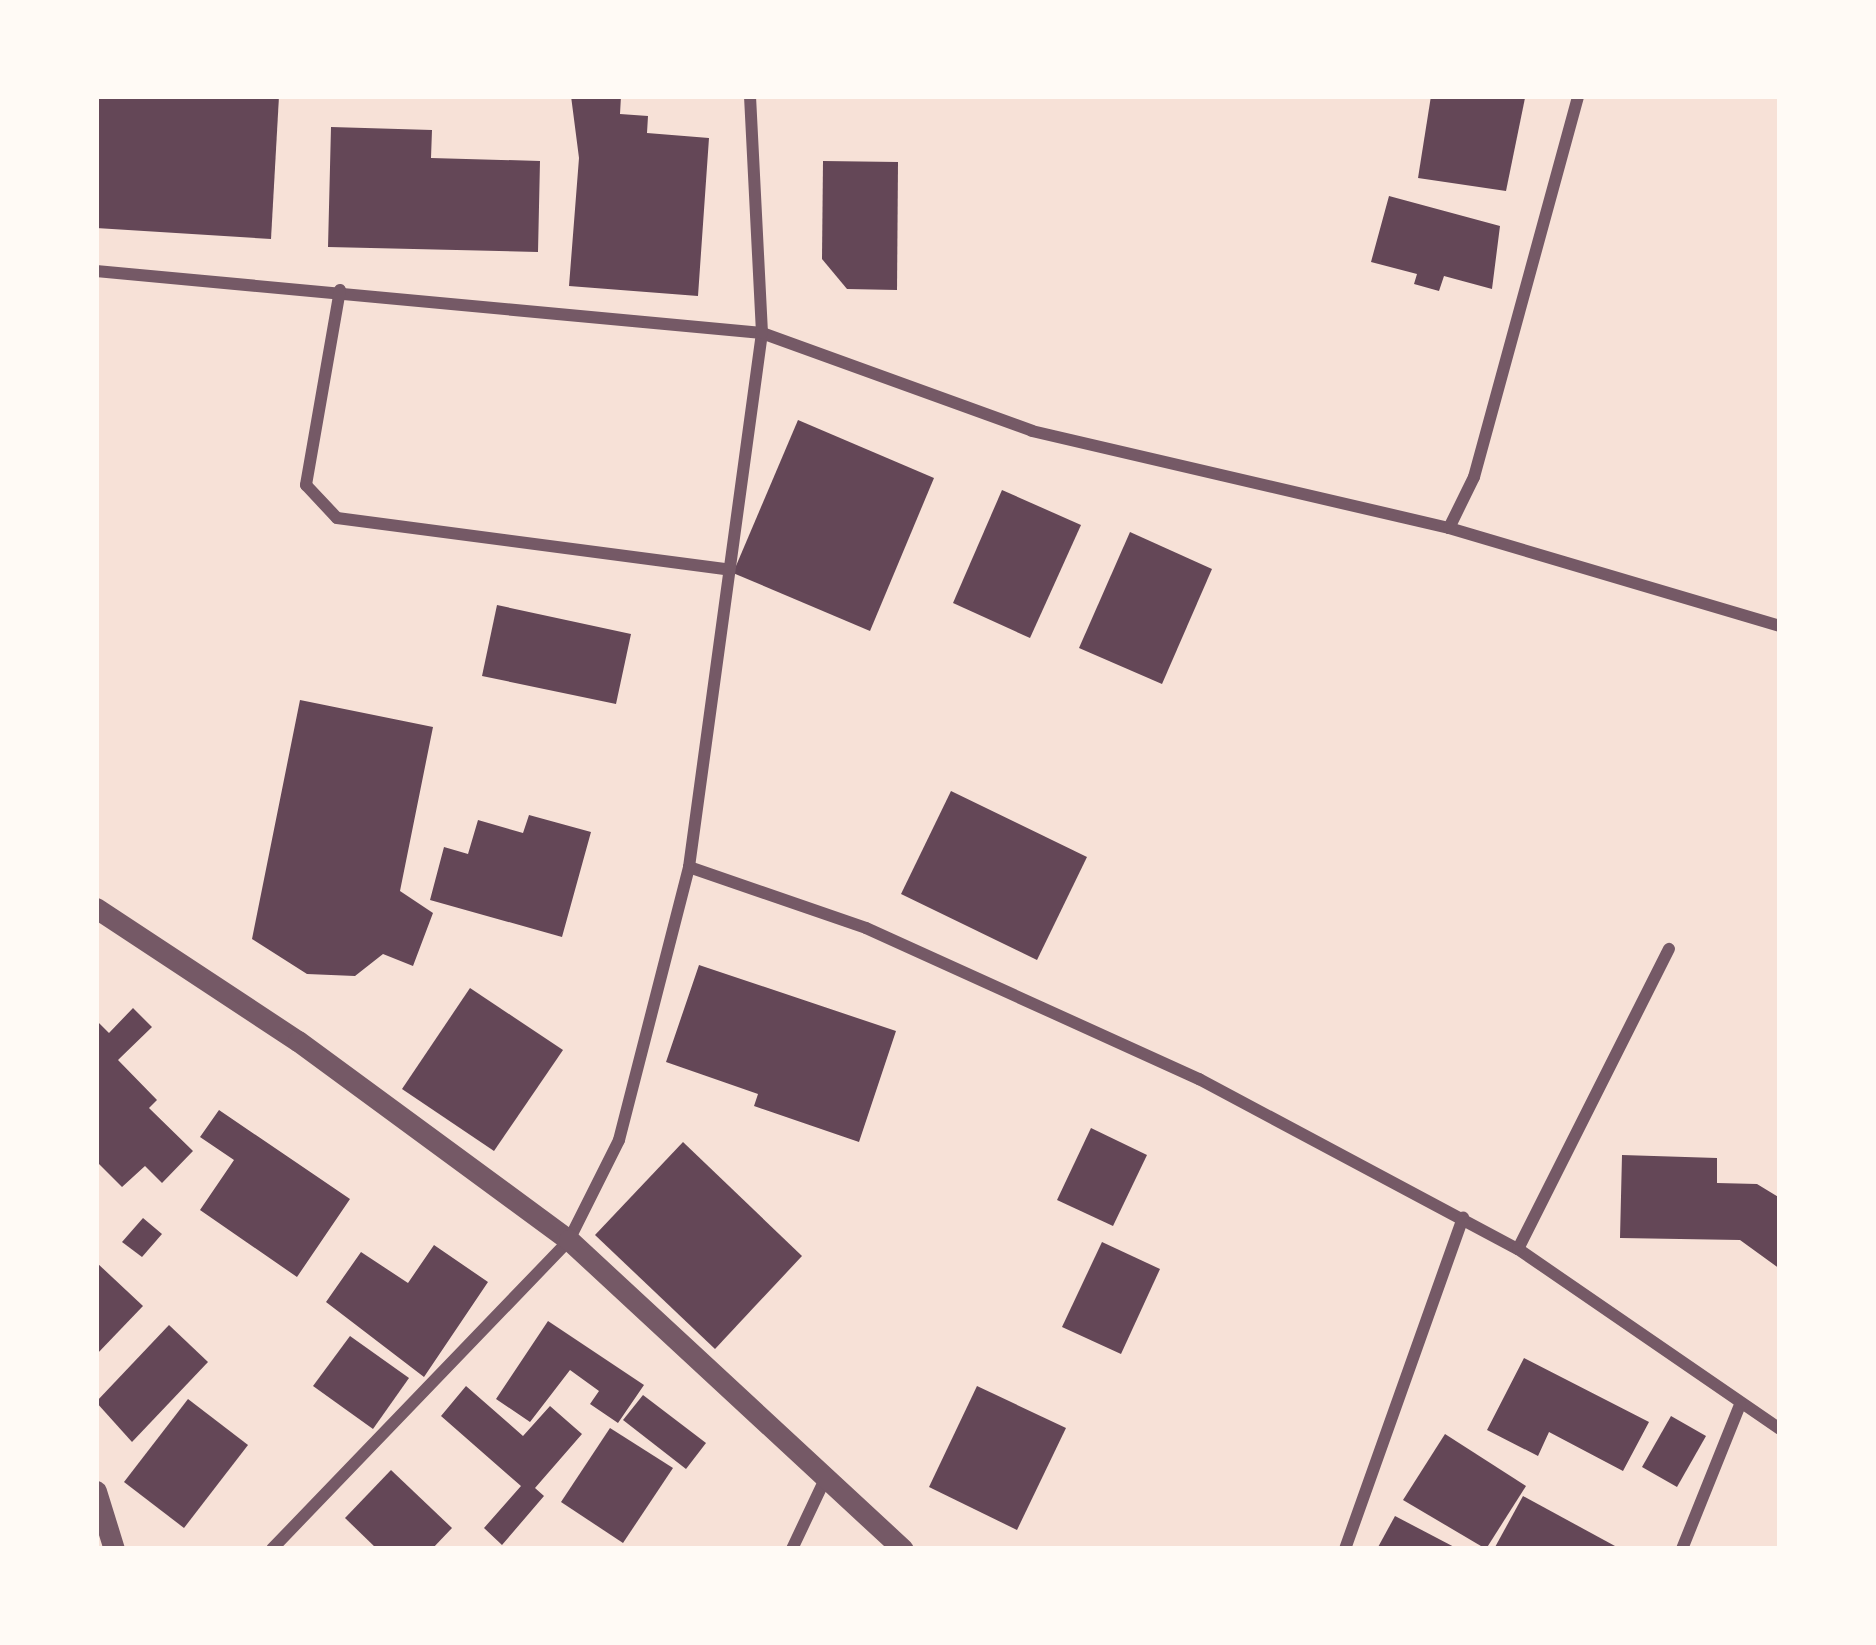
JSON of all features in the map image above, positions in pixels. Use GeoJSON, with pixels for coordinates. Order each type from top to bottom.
{"type":"FeatureCollection","features":[{"type":"Feature","properties":{"kind":"street"},"geometry":{"type":"LineString","coordinates":[[272,1549],[569,1240],[619,1140],[689,867],[725,569],[762,333],[750,96]]}},
{"type":"Feature","properties":{"kind":"street"},"geometry":{"type":"LineString","coordinates":[[1449,528],[1474,477],[1578,96]]}},
{"type":"Feature","properties":{"kind":"street"},"geometry":{"type":"LineString","coordinates":[[96,271],[340,290],[762,333],[1032,431],[1449,528],[1780,626]]}},
{"type":"Feature","properties":{"kind":"street"},"geometry":{"type":"LineString","coordinates":[[340,290],[306,485],[337,518],[725,569]]}},
{"type":"Feature","properties":{"kind":"street"},"geometry":{"type":"LineString","coordinates":[[689,867],[866,928],[1034,1000],[1463,1216],[1780,1429]]}},
{"type":"Feature","properties":{"kind":"street"},"geometry":{"type":"LineString","coordinates":[[96,908],[298,1041],[569,1240],[903,1549]]}},
{"type":"Feature","properties":{"kind":"street"},"geometry":{"type":"LineString","coordinates":[[1518,1249],[1670,949]]}},
{"type":"Feature","properties":{"kind":"street"},"geometry":{"type":"LineString","coordinates":[[1345,1549],[1463,1216]]}},
{"type":"Feature","properties":{"kind":"street"},"geometry":{"type":"LineString","coordinates":[[1682,1549],[1740,1405]]}},
{"type":"Feature","properties":{"kind":"street"},"geometry":{"type":"LineString","coordinates":[[792,1549],[826,1477]]}},
{"type":"Feature","properties":{"kind":"street"},"geometry":{"type":"LineString","coordinates":[[96,1491],[114,1549]]}},
{"type":"Feature","properties":{"kind":"building"},"geometry":{"type":"Polygon","coordinates":[[[96,96],[279,96],[271,239],[96,228],[96,96]]]}},
{"type":"Feature","properties":{"kind":"building"},"geometry":{"type":"Polygon","coordinates":[[[571,96],[621,96],[620,114],[648,116],[647,133],[709,138],[698,296],[569,286],[579,158],[571,96]]]}},
{"type":"Feature","properties":{"kind":"building"},"geometry":{"type":"Polygon","coordinates":[[[1431,96],[1525,98],[1506,191],[1418,178],[1431,96]]]}},
{"type":"Feature","properties":{"kind":"building"},"geometry":{"type":"Polygon","coordinates":[[[331,127],[432,130],[431,158],[540,161],[538,252],[328,247],[331,127]]]}},
{"type":"Feature","properties":{"kind":"building"},"geometry":{"type":"Polygon","coordinates":[[[823,161],[898,162],[897,290],[847,289],[822,259],[823,161]]]}},
{"type":"Feature","properties":{"kind":"building"},"geometry":{"type":"Polygon","coordinates":[[[1389,196],[1500,226],[1492,289],[1444,276],[1439,291],[1414,284],[1417,274],[1371,262],[1389,196]]]}},
{"type":"Feature","properties":{"kind":"building"},"geometry":{"type":"Polygon","coordinates":[[[798,420],[934,478],[870,631],[733,573],[798,420]]]}},
{"type":"Feature","properties":{"kind":"building"},"geometry":{"type":"Polygon","coordinates":[[[1002,490],[1081,525],[1030,638],[953,603],[1002,490]]]}},
{"type":"Feature","properties":{"kind":"building"},"geometry":{"type":"Polygon","coordinates":[[[1130,532],[1212,569],[1162,684],[1079,648],[1130,532]]]}},
{"type":"Feature","properties":{"kind":"building"},"geometry":{"type":"Polygon","coordinates":[[[497,605],[631,634],[616,704],[482,676],[497,605]]]}},
{"type":"Feature","properties":{"kind":"building"},"geometry":{"type":"Polygon","coordinates":[[[300,700],[433,727],[400,891],[433,913],[413,966],[383,954],[355,976],[307,974],[252,939],[300,700]]]}},
{"type":"Feature","properties":{"kind":"building"},"geometry":{"type":"Polygon","coordinates":[[[951,791],[1087,857],[1037,960],[901,894],[951,791]]]}},
{"type":"Feature","properties":{"kind":"building"},"geometry":{"type":"Polygon","coordinates":[[[529,815],[591,832],[562,937],[430,900],[444,847],[468,854],[478,820],[523,833],[529,815]]]}},
{"type":"Feature","properties":{"kind":"building"},"geometry":{"type":"Polygon","coordinates":[[[699,965],[896,1031],[859,1142],[754,1106],[758,1094],[666,1062],[699,965]]]}},
{"type":"Feature","properties":{"kind":"building"},"geometry":{"type":"Polygon","coordinates":[[[470,988],[563,1050],[494,1151],[402,1089],[470,988]]]}},
{"type":"Feature","properties":{"kind":"building"},"geometry":{"type":"Polygon","coordinates":[[[133,1008],[152,1027],[118,1060],[157,1100],[149,1108],[193,1151],[162,1183],[145,1166],[122,1187],[96,1161],[96,1020],[109,1033],[133,1008]]]}},
{"type":"Feature","properties":{"kind":"building"},"geometry":{"type":"Polygon","coordinates":[[[219,1110],[350,1199],[297,1277],[200,1210],[234,1160],[200,1137],[219,1110]]]}},
{"type":"Feature","properties":{"kind":"building"},"geometry":{"type":"Polygon","coordinates":[[[1091,1128],[1147,1155],[1113,1226],[1057,1200],[1091,1128]]]}},
{"type":"Feature","properties":{"kind":"building"},"geometry":{"type":"Polygon","coordinates":[[[683,1142],[802,1256],[715,1349],[595,1235],[683,1142]]]}},
{"type":"Feature","properties":{"kind":"building"},"geometry":{"type":"Polygon","coordinates":[[[1622,1155],[1717,1158],[1717,1183],[1757,1184],[1780,1198],[1780,1269],[1740,1240],[1620,1238],[1622,1155]]]}},
{"type":"Feature","properties":{"kind":"building"},"geometry":{"type":"Polygon","coordinates":[[[143,1218],[162,1234],[142,1257],[122,1242],[143,1218]]]}},
{"type":"Feature","properties":{"kind":"building"},"geometry":{"type":"Polygon","coordinates":[[[1102,1242],[1160,1269],[1121,1354],[1062,1327],[1102,1242]]]}},
{"type":"Feature","properties":{"kind":"building"},"geometry":{"type":"Polygon","coordinates":[[[434,1245],[488,1282],[424,1377],[326,1302],[361,1252],[408,1283],[434,1245]]]}},
{"type":"Feature","properties":{"kind":"building"},"geometry":{"type":"Polygon","coordinates":[[[96,1262],[143,1306],[96,1355],[96,1262]]]}},
{"type":"Feature","properties":{"kind":"building"},"geometry":{"type":"Polygon","coordinates":[[[548,1321],[644,1385],[618,1423],[590,1404],[599,1391],[570,1370],[530,1422],[496,1399],[548,1321]]]}},
{"type":"Feature","properties":{"kind":"building"},"geometry":{"type":"Polygon","coordinates":[[[169,1325],[208,1362],[132,1442],[96,1402],[169,1325]]]}},
{"type":"Feature","properties":{"kind":"building"},"geometry":{"type":"Polygon","coordinates":[[[350,1336],[409,1378],[373,1429],[313,1386],[350,1336]]]}},
{"type":"Feature","properties":{"kind":"building"},"geometry":{"type":"Polygon","coordinates":[[[1524,1358],[1649,1422],[1623,1471],[1549,1432],[1538,1456],[1487,1430],[1524,1358]]]}},
{"type":"Feature","properties":{"kind":"building"},"geometry":{"type":"Polygon","coordinates":[[[466,1386],[523,1436],[550,1406],[582,1434],[535,1488],[544,1496],[502,1545],[484,1528],[521,1486],[441,1416],[466,1386]]]}},
{"type":"Feature","properties":{"kind":"building"},"geometry":{"type":"Polygon","coordinates":[[[977,1386],[1066,1428],[1017,1530],[929,1487],[977,1386]]]}},
{"type":"Feature","properties":{"kind":"building"},"geometry":{"type":"Polygon","coordinates":[[[643,1395],[706,1443],[686,1469],[623,1420],[643,1395]]]}},
{"type":"Feature","properties":{"kind":"building"},"geometry":{"type":"Polygon","coordinates":[[[188,1399],[248,1445],[184,1528],[124,1482],[188,1399]]]}},
{"type":"Feature","properties":{"kind":"building"},"geometry":{"type":"Polygon","coordinates":[[[1671,1416],[1706,1436],[1677,1487],[1642,1467],[1671,1416]]]}},
{"type":"Feature","properties":{"kind":"building"},"geometry":{"type":"Polygon","coordinates":[[[610,1428],[673,1468],[623,1543],[561,1502],[610,1428]]]}},
{"type":"Feature","properties":{"kind":"building"},"geometry":{"type":"Polygon","coordinates":[[[1445,1434],[1526,1486],[1486,1549],[1403,1500],[1445,1434]]]}},
{"type":"Feature","properties":{"kind":"building"},"geometry":{"type":"Polygon","coordinates":[[[391,1470],[452,1528],[432,1549],[377,1549],[345,1518],[391,1470]]]}},
{"type":"Feature","properties":{"kind":"building"},"geometry":{"type":"Polygon","coordinates":[[[1523,1496],[1615,1546],[1614,1549],[1494,1549],[1523,1496]]]}},
{"type":"Feature","properties":{"kind":"building"},"geometry":{"type":"Polygon","coordinates":[[[1395,1516],[1458,1549],[1377,1549],[1395,1516]]]}}]}
